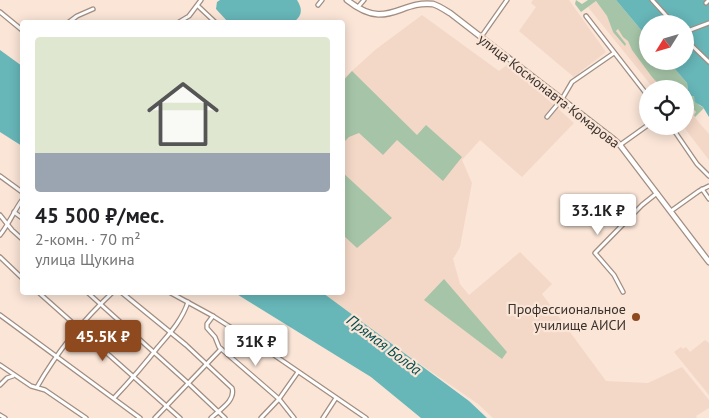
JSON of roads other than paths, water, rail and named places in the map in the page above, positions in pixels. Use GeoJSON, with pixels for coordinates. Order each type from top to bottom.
{"type":"FeatureCollection","features":[{"type":"Feature","properties":{"kind":"main road"},"geometry":{"type":"LineString","coordinates":[[346,0],[357,8],[378,14],[388,13],[411,5],[433,2]]}},
{"type":"Feature","properties":{"kind":"main road","name":"улица Космонавта Комарова"},"geometry":{"type":"LineString","coordinates":[[433,2],[450,13],[620,145],[709,262]]}},
{"type":"Feature","properties":{"kind":"street"},"geometry":{"type":"LineString","coordinates":[[182,20],[189,16],[201,0]]}},
{"type":"Feature","properties":{"kind":"street"},"geometry":{"type":"LineString","coordinates":[[318,5],[322,0]]}},
{"type":"Feature","properties":{"kind":"street"},"geometry":{"type":"LineString","coordinates":[[357,8],[364,0]]}},
{"type":"Feature","properties":{"kind":"street"},"geometry":{"type":"LineString","coordinates":[[481,37],[507,0]]}},
{"type":"Feature","properties":{"kind":"street"},"geometry":{"type":"LineString","coordinates":[[652,0],[666,15]]}},
{"type":"Feature","properties":{"kind":"street"},"geometry":{"type":"LineString","coordinates":[[198,6],[213,20]]}},
{"type":"Feature","properties":{"kind":"street"},"geometry":{"type":"LineString","coordinates":[[72,20],[93,9]]}},
{"type":"Feature","properties":{"kind":"street"},"geometry":{"type":"LineString","coordinates":[[0,12],[20,28]]}},
{"type":"Feature","properties":{"kind":"street"},"geometry":{"type":"LineString","coordinates":[[586,16],[639,84]]}},
{"type":"Feature","properties":{"kind":"street"},"geometry":{"type":"LineString","coordinates":[[694,29],[709,23]]}},
{"type":"Feature","properties":{"kind":"street"},"geometry":{"type":"LineString","coordinates":[[694,48],[709,62]]}},
{"type":"Feature","properties":{"kind":"street"},"geometry":{"type":"LineString","coordinates":[[547,117],[562,99],[572,82],[614,52]]}},
{"type":"Feature","properties":{"kind":"street"},"geometry":{"type":"LineString","coordinates":[[620,145],[639,131]]}},
{"type":"Feature","properties":{"kind":"street"},"geometry":{"type":"LineString","coordinates":[[677,135],[697,164],[709,176]]}},
{"type":"Feature","properties":{"kind":"street"},"geometry":{"type":"LineString","coordinates":[[0,176],[20,191]]}},
{"type":"Feature","properties":{"kind":"street"},"geometry":{"type":"LineString","coordinates":[[670,211],[709,186]]}},
{"type":"Feature","properties":{"kind":"street"},"geometry":{"type":"LineString","coordinates":[[702,189],[709,199]]}},
{"type":"Feature","properties":{"kind":"street"},"geometry":{"type":"LineString","coordinates":[[623,292],[614,275],[595,253],[642,205],[657,193]]}},
{"type":"Feature","properties":{"kind":"street"},"geometry":{"type":"LineString","coordinates":[[0,235],[20,203]]}},
{"type":"Feature","properties":{"kind":"street"},"geometry":{"type":"LineString","coordinates":[[14,212],[20,216]]}},
{"type":"Feature","properties":{"kind":"street"},"geometry":{"type":"LineString","coordinates":[[1,218],[20,237]]}},
{"type":"Feature","properties":{"kind":"street"},"geometry":{"type":"LineString","coordinates":[[0,257],[20,276]]}},
{"type":"Feature","properties":{"kind":"street"},"geometry":{"type":"LineString","coordinates":[[41,295],[180,418]]}},
{"type":"Feature","properties":{"kind":"street"},"geometry":{"type":"LineString","coordinates":[[90,295],[188,382],[225,418]]}},
{"type":"Feature","properties":{"kind":"street"},"geometry":{"type":"LineString","coordinates":[[37,387],[56,356],[110,295]]}},
{"type":"Feature","properties":{"kind":"street"},"geometry":{"type":"LineString","coordinates":[[125,295],[172,332],[230,385],[234,392],[232,398],[211,418]]}},
{"type":"Feature","properties":{"kind":"street"},"geometry":{"type":"LineString","coordinates":[[175,295],[213,316],[366,418]]}},
{"type":"Feature","properties":{"kind":"street"},"geometry":{"type":"LineString","coordinates":[[114,398],[172,332],[188,302]]}},
{"type":"Feature","properties":{"kind":"street"},"geometry":{"type":"LineString","coordinates":[[0,315],[140,418]]}},
{"type":"Feature","properties":{"kind":"street"},"geometry":{"type":"LineString","coordinates":[[213,316],[206,328],[215,337],[216,344],[279,399],[294,418]]}},
{"type":"Feature","properties":{"kind":"street"},"geometry":{"type":"LineString","coordinates":[[155,418],[221,349]]}},
{"type":"Feature","properties":{"kind":"street"},"geometry":{"type":"LineString","coordinates":[[0,365],[31,386],[45,390],[86,418]]}},
{"type":"Feature","properties":{"kind":"street"},"geometry":{"type":"LineString","coordinates":[[261,418],[279,399],[298,372]]}},
{"type":"Feature","properties":{"kind":"street"},"geometry":{"type":"LineString","coordinates":[[0,385],[7,378],[14,376]]}},
{"type":"Feature","properties":{"kind":"street"},"geometry":{"type":"LineString","coordinates":[[323,418],[336,398]]}},
{"type":"Feature","properties":{"kind":"street"},"geometry":{"type":"LineString","coordinates":[[0,415],[5,418]]}},
{"type":"Feature","properties":{"kind":"water"},"geometry":{"type":"Polygon","coordinates":[[[220,0],[297,0],[301,12],[296,20],[226,20],[216,9],[217,2],[220,0]]]}},
{"type":"Feature","properties":{"kind":"water"},"geometry":{"type":"Polygon","coordinates":[[[616,0],[709,0],[709,117],[703,107],[695,102],[694,80],[684,80],[676,70],[694,70],[694,15],[639,15],[639,27],[616,0]]]}},
{"type":"Feature","properties":{"kind":"water"},"geometry":{"type":"Polygon","coordinates":[[[0,50],[20,65],[20,145],[0,132],[0,50]]]}},
{"type":"Feature","properties":{"kind":"water","name":"Прямая Болда"},"geometry":{"type":"Polygon","coordinates":[[[238,295],[326,295],[469,401],[487,418],[421,418],[371,377],[238,295]]]}},
{"type":"Feature","properties":{"kind":"place","name":"Профессиональное училище АИСИ"},"geometry":{"type":"Point","coordinates":[636,317]}}]}
